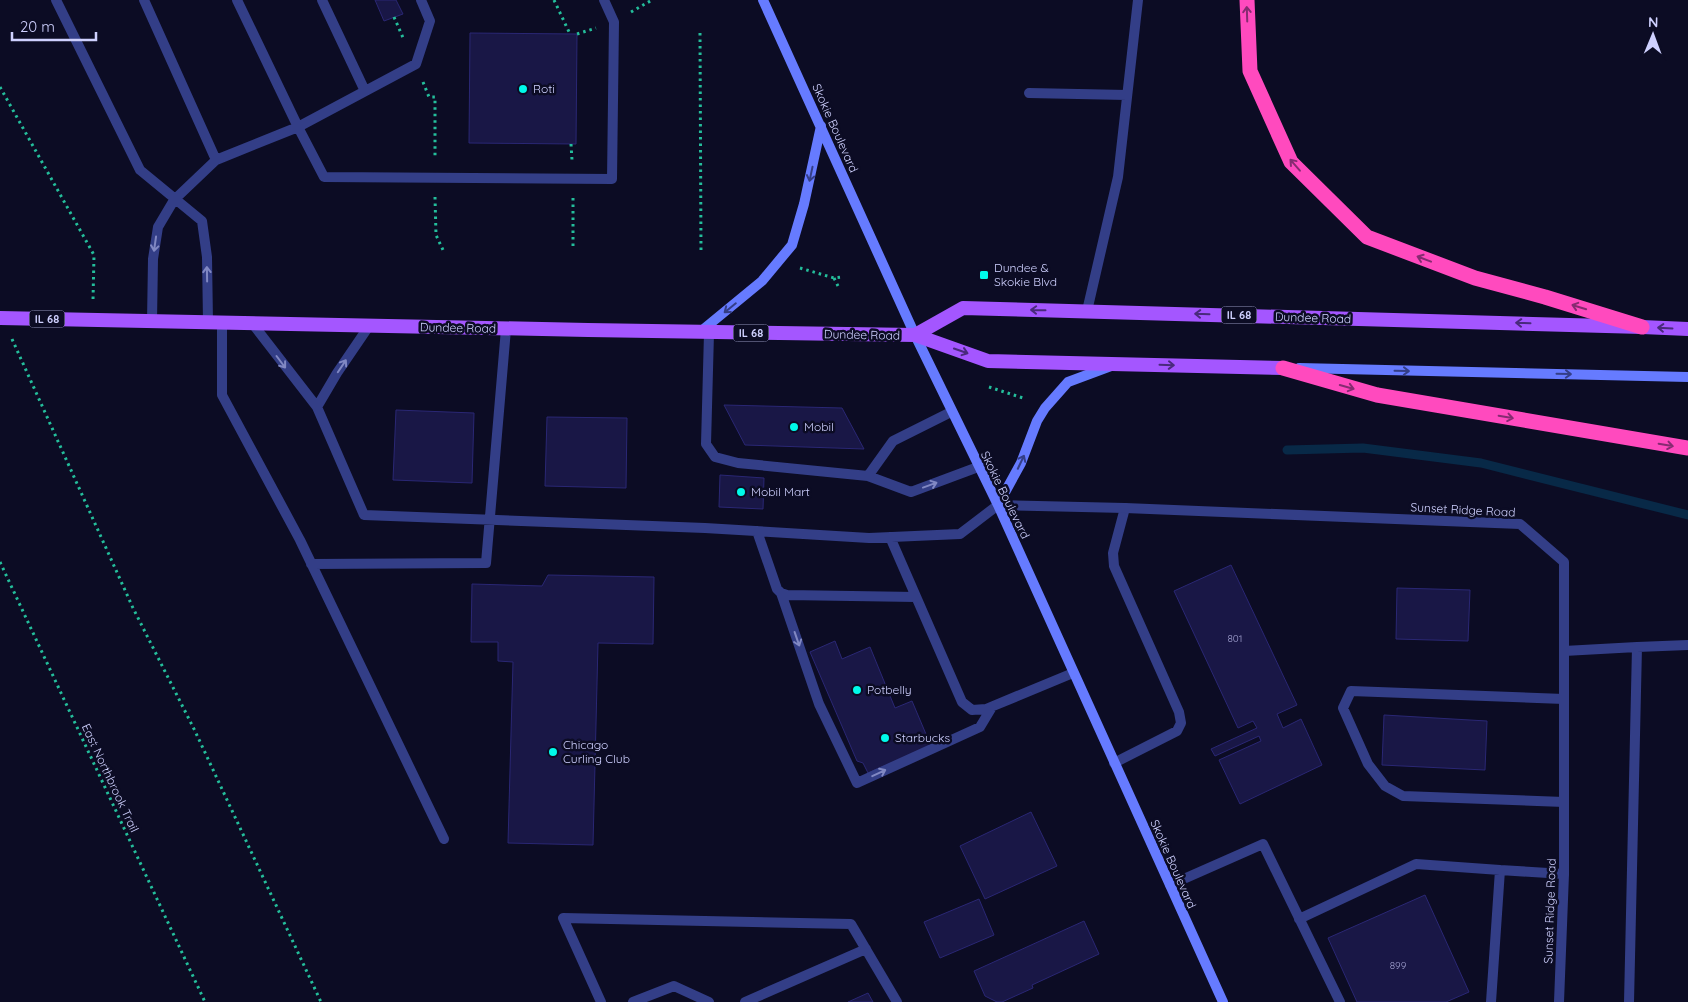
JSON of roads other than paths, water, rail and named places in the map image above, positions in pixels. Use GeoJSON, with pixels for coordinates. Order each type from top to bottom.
{"type":"FeatureCollection","features":[{"type":"Feature","properties":{"kind":"highway"},"geometry":{"type":"LineString","coordinates":[[1246,0],[1250,71],[1291,162],[1367,237],[1475,278],[1545,296],[1642,326]]}},
{"type":"Feature","properties":{"kind":"highway"},"geometry":{"type":"LineString","coordinates":[[1283,368],[1377,395],[1688,448]]}},
{"type":"Feature","properties":{"kind":"main road","name":"Skokie Boulevard"},"geometry":{"type":"LineString","coordinates":[[763,0],[915,335],[998,505],[1223,1002]]}},
{"type":"Feature","properties":{"kind":"main road"},"geometry":{"type":"LineString","coordinates":[[704,332],[762,282],[792,245],[804,204],[821,126]]}},
{"type":"Feature","properties":{"kind":"main road","name":"Dundee Road"},"geometry":{"type":"LineString","coordinates":[[915,335],[963,308],[1642,326],[1688,329]]}},
{"type":"Feature","properties":{"kind":"main road","name":"Dundee Road"},"geometry":{"type":"LineString","coordinates":[[1,318],[506,329],[915,335],[988,361],[1688,377]]}},
{"type":"Feature","properties":{"kind":"main road"},"geometry":{"type":"LineString","coordinates":[[998,505],[1022,462],[1037,420],[1044,408],[1068,382],[1119,363]]}},
{"type":"Feature","properties":{"kind":"street"},"geometry":{"type":"LineString","coordinates":[[56,0],[140,170],[174,200],[202,221],[222,395],[311,564],[444,839]]}},
{"type":"Feature","properties":{"kind":"street"},"geometry":{"type":"LineString","coordinates":[[144,0],[216,160]]}},
{"type":"Feature","properties":{"kind":"street"},"geometry":{"type":"LineString","coordinates":[[237,0],[324,177],[612,179],[614,22],[604,0]]}},
{"type":"Feature","properties":{"kind":"street"},"geometry":{"type":"LineString","coordinates":[[322,0],[365,91]]}},
{"type":"Feature","properties":{"kind":"street"},"geometry":{"type":"LineString","coordinates":[[152,321],[153,259],[158,227],[174,200],[216,160],[298,127],[416,64],[430,21],[421,0]]}},
{"type":"Feature","properties":{"kind":"street"},"geometry":{"type":"LineString","coordinates":[[1087,311],[1118,177],[1138,0]]}},
{"type":"Feature","properties":{"kind":"street"},"geometry":{"type":"LineString","coordinates":[[1029,93],[1127,95]]}},
{"type":"Feature","properties":{"kind":"street"},"geometry":{"type":"LineString","coordinates":[[252,323],[317,408],[364,515],[756,531],[869,538],[960,534],[998,505]]}},
{"type":"Feature","properties":{"kind":"street"},"geometry":{"type":"LineString","coordinates":[[317,408],[337,373],[369,326]]}},
{"type":"Feature","properties":{"kind":"street"},"geometry":{"type":"LineString","coordinates":[[311,564],[486,563],[506,329]]}},
{"type":"Feature","properties":{"kind":"street"},"geometry":{"type":"LineString","coordinates":[[704,332],[706,444],[715,457],[738,463],[868,476],[911,492],[978,467]]}},
{"type":"Feature","properties":{"kind":"street"},"geometry":{"type":"LineString","coordinates":[[868,476],[893,441],[952,412]]}},
{"type":"Feature","properties":{"kind":"street","name":"Sunset Ridge Road"},"geometry":{"type":"LineString","coordinates":[[998,505],[1125,508],[1520,524],[1564,562],[1564,874],[1559,1002]]}},
{"type":"Feature","properties":{"kind":"street"},"geometry":{"type":"LineString","coordinates":[[1114,763],[1177,731],[1181,723],[1179,712],[1114,566],[1112,553],[1125,508]]}},
{"type":"Feature","properties":{"kind":"street"},"geometry":{"type":"LineString","coordinates":[[756,531],[777,589],[781,593],[819,704],[857,783],[980,727],[992,707]]}},
{"type":"Feature","properties":{"kind":"street"},"geometry":{"type":"LineString","coordinates":[[890,537],[962,702],[972,710],[986,710],[1073,673]]}},
{"type":"Feature","properties":{"kind":"street"},"geometry":{"type":"LineString","coordinates":[[781,593],[787,595],[916,597]]}},
{"type":"Feature","properties":{"kind":"street"},"geometry":{"type":"LineString","coordinates":[[1564,651],[1688,645]]}},
{"type":"Feature","properties":{"kind":"street"},"geometry":{"type":"LineString","coordinates":[[1629,1002],[1637,647]]}},
{"type":"Feature","properties":{"kind":"street"},"geometry":{"type":"LineString","coordinates":[[1564,699],[1351,691],[1343,708],[1368,764],[1385,786],[1403,796],[1564,802]]}},
{"type":"Feature","properties":{"kind":"street"},"geometry":{"type":"LineString","coordinates":[[1170,885],[1263,844],[1340,1002]]}},
{"type":"Feature","properties":{"kind":"street"},"geometry":{"type":"LineString","coordinates":[[1299,919],[1416,864],[1564,874]]}},
{"type":"Feature","properties":{"kind":"street"},"geometry":{"type":"LineString","coordinates":[[1491,1002],[1500,870]]}},
{"type":"Feature","properties":{"kind":"street"},"geometry":{"type":"LineString","coordinates":[[601,1002],[563,918],[851,924],[898,1002]]}},
{"type":"Feature","properties":{"kind":"street"},"geometry":{"type":"LineString","coordinates":[[745,1002],[866,949]]}},
{"type":"Feature","properties":{"kind":"street"},"geometry":{"type":"LineString","coordinates":[[634,1002],[674,986],[709,1002]]}},
{"type":"Feature","properties":{"kind":"waterway"},"geometry":{"type":"LineString","coordinates":[[1287,450],[1363,448],[1481,463],[1688,515]]}},
{"type":"Feature","properties":{"kind":"place","name":"Roti"},"geometry":{"type":"Point","coordinates":[523,89]}},
{"type":"Feature","properties":{"kind":"place","name":"Dundee & Skokie Blvd"},"geometry":{"type":"Point","coordinates":[984,275]}},
{"type":"Feature","properties":{"kind":"place","name":"Mobil"},"geometry":{"type":"Point","coordinates":[794,427]}},
{"type":"Feature","properties":{"kind":"place","name":"Mobil Mart"},"geometry":{"type":"Point","coordinates":[741,492]}},
{"type":"Feature","properties":{"kind":"place","name":"Potbelly"},"geometry":{"type":"Point","coordinates":[857,690]}},
{"type":"Feature","properties":{"kind":"place","name":"Starbucks"},"geometry":{"type":"Point","coordinates":[885,738]}},
{"type":"Feature","properties":{"kind":"place","name":"Chicago Curling Club"},"geometry":{"type":"Point","coordinates":[553,752]}}]}
